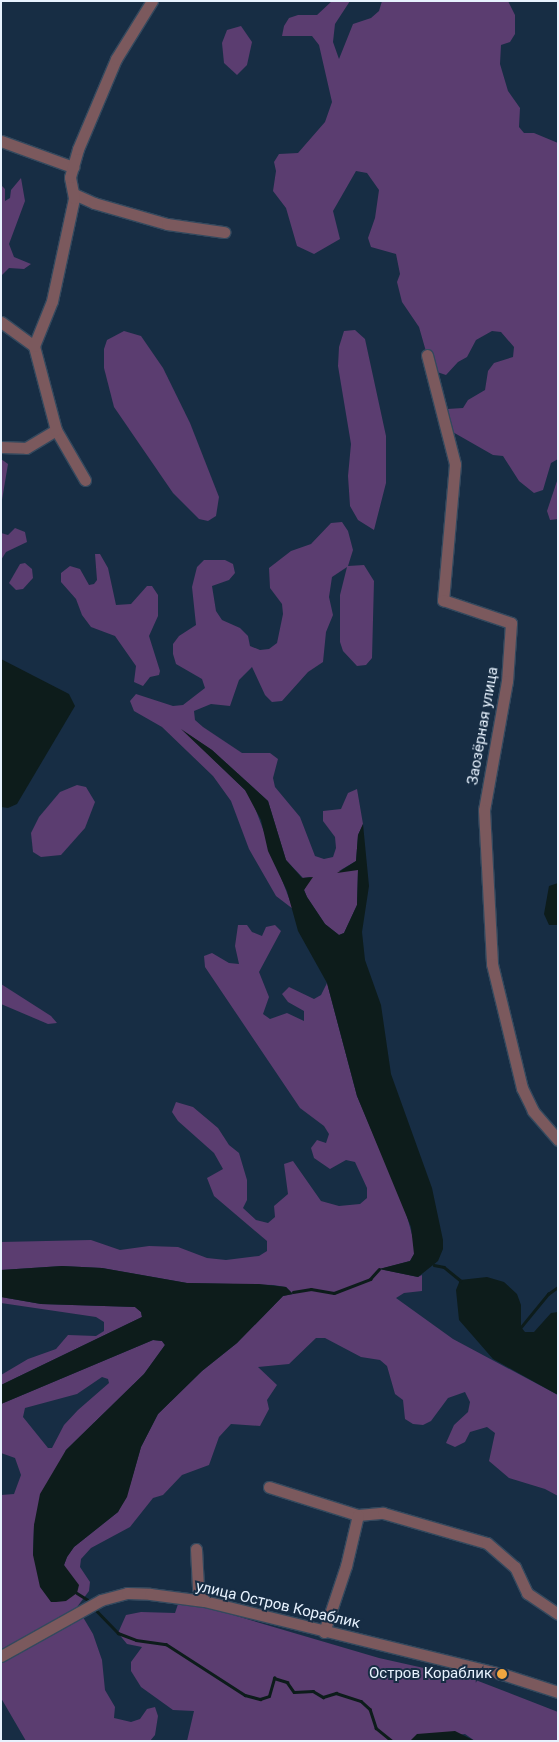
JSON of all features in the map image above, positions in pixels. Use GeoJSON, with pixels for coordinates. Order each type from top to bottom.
{"type":"FeatureCollection","features":[{"type":"Feature","properties":{"kind":"street"},"geometry":{"type":"LineString","coordinates":[[85,480],[56,430],[34,346],[52,301],[74,194],[71,186],[73,168],[106,80],[152,1]]}},
{"type":"Feature","properties":{"kind":"street"},"geometry":{"type":"LineString","coordinates":[[1,141],[73,168]]}},
{"type":"Feature","properties":{"kind":"street"},"geometry":{"type":"LineString","coordinates":[[74,194],[94,203],[167,224],[224,232]]}},
{"type":"Feature","properties":{"kind":"street"},"geometry":{"type":"LineString","coordinates":[[1,322],[34,346]]}},
{"type":"Feature","properties":{"kind":"street","name":"Заозёрная улица"},"geometry":{"type":"LineString","coordinates":[[427,355],[455,464],[443,600],[511,623],[506,690],[484,810],[492,964],[522,1088],[534,1111],[558,1140]]}},
{"type":"Feature","properties":{"kind":"street"},"geometry":{"type":"LineString","coordinates":[[1,446],[26,448],[56,430]]}},
{"type":"Feature","properties":{"kind":"street"},"geometry":{"type":"LineString","coordinates":[[269,1487],[358,1515],[384,1513],[487,1542],[515,1567],[527,1593],[558,1614]]}},
{"type":"Feature","properties":{"kind":"street"},"geometry":{"type":"LineString","coordinates":[[324,1632],[346,1566],[358,1515]]}},
{"type":"Feature","properties":{"kind":"street"},"geometry":{"type":"LineString","coordinates":[[196,1549],[198,1588],[204,1601]]}},
{"type":"Feature","properties":{"kind":"street","name":"улица Остров Кораблик"},"geometry":{"type":"LineString","coordinates":[[1,1656],[100,1600],[127,1593],[204,1601],[324,1632],[502,1674],[558,1692]]}},
{"type":"Feature","properties":{"kind":"shaded area"},"geometry":{"type":"Polygon","coordinates":[[[332,1],[350,1],[335,24],[333,42],[339,59],[353,24],[371,18],[379,11],[382,1],[508,1],[515,15],[515,34],[510,42],[501,45],[500,64],[508,91],[520,108],[519,127],[524,133],[534,133],[558,143],[558,459],[551,463],[543,490],[534,493],[519,481],[503,456],[493,455],[451,431],[447,409],[463,408],[468,400],[485,390],[488,371],[494,363],[513,357],[514,347],[501,332],[492,331],[476,340],[467,357],[458,362],[446,375],[437,372],[427,355],[419,327],[402,302],[397,282],[400,274],[396,254],[371,247],[368,238],[375,218],[379,190],[367,173],[356,171],[333,211],[340,239],[314,254],[297,246],[286,208],[273,191],[276,171],[274,162],[279,154],[298,153],[325,122],[332,102],[319,45],[312,36],[282,36],[284,26],[289,18],[298,15],[317,15],[332,1]]]}},
{"type":"Feature","properties":{"kind":"shaded area"},"geometry":{"type":"Polygon","coordinates":[[[241,26],[252,42],[247,65],[237,75],[224,63],[222,43],[227,30],[241,26]]]}},
{"type":"Feature","properties":{"kind":"shaded area"},"geometry":{"type":"Polygon","coordinates":[[[21,178],[25,201],[9,244],[14,257],[31,264],[24,269],[9,268],[1,276],[1,185],[5,189],[5,201],[10,198],[11,190],[21,178]]]}},
{"type":"Feature","properties":{"kind":"shaded area"},"geometry":{"type":"Polygon","coordinates":[[[355,330],[365,339],[386,436],[386,483],[374,530],[358,520],[350,506],[348,476],[351,444],[338,366],[339,347],[344,331],[355,330]]]}},
{"type":"Feature","properties":{"kind":"shaded area"},"geometry":{"type":"Polygon","coordinates":[[[124,331],[141,336],[163,368],[190,423],[219,497],[216,516],[208,521],[199,519],[173,493],[114,407],[104,368],[104,349],[107,340],[124,331]]]}},
{"type":"Feature","properties":{"kind":"shaded area"},"geometry":{"type":"Polygon","coordinates":[[[1,459],[8,464],[1,506],[1,459]]]}},
{"type":"Feature","properties":{"kind":"shaded area"},"geometry":{"type":"Polygon","coordinates":[[[558,478],[558,519],[550,520],[547,511],[558,478]]]}},
{"type":"Feature","properties":{"kind":"shaded area"},"geometry":{"type":"Polygon","coordinates":[[[342,522],[348,531],[353,550],[348,566],[364,565],[374,581],[372,658],[366,665],[357,666],[343,651],[340,642],[340,595],[347,567],[332,577],[329,597],[333,615],[326,632],[323,662],[308,672],[282,701],[272,702],[265,695],[252,667],[239,680],[230,706],[211,704],[194,711],[195,720],[203,727],[242,753],[270,753],[278,759],[273,778],[275,787],[300,817],[315,856],[324,859],[333,857],[336,848],[335,837],[323,821],[323,811],[341,809],[348,793],[357,789],[363,824],[358,835],[356,861],[339,871],[358,869],[357,905],[344,933],[339,935],[325,924],[307,897],[304,890],[311,877],[303,878],[286,860],[268,801],[212,750],[186,733],[245,790],[252,800],[293,909],[276,896],[249,849],[231,801],[213,776],[162,727],[134,711],[130,701],[136,694],[173,706],[183,705],[205,688],[202,679],[176,664],[173,654],[173,644],[179,636],[196,625],[192,587],[197,567],[204,560],[225,560],[233,564],[235,573],[229,580],[212,586],[216,611],[222,620],[240,628],[248,636],[250,646],[260,650],[269,649],[277,643],[283,614],[282,604],[270,588],[269,568],[291,551],[311,544],[331,523],[342,522]]]}},
{"type":"Feature","properties":{"kind":"shaded area"},"geometry":{"type":"Polygon","coordinates":[[[15,528],[25,532],[27,542],[6,552],[1,560],[1,533],[8,535],[15,528]]]}},
{"type":"Feature","properties":{"kind":"shaded area"},"geometry":{"type":"Polygon","coordinates":[[[95,554],[100,554],[108,568],[116,605],[131,604],[147,586],[152,586],[158,595],[158,616],[149,636],[160,671],[159,675],[150,677],[143,686],[134,682],[136,666],[115,636],[91,627],[82,615],[76,599],[61,582],[61,573],[70,566],[80,569],[89,585],[94,584],[97,580],[95,554]]]}},
{"type":"Feature","properties":{"kind":"shaded area"},"geometry":{"type":"Polygon","coordinates":[[[25,563],[32,569],[33,578],[23,589],[16,590],[9,583],[20,564],[25,563]]]}},
{"type":"Feature","properties":{"kind":"shaded area"},"geometry":{"type":"Polygon","coordinates":[[[1,659],[69,694],[75,706],[17,804],[8,808],[1,807],[1,659]]]}},
{"type":"Feature","properties":{"kind":"shaded area"},"geometry":{"type":"Polygon","coordinates":[[[181,729],[212,750],[268,801],[286,860],[302,878],[313,877],[304,890],[307,897],[325,924],[339,935],[344,933],[357,905],[358,870],[337,873],[356,861],[358,835],[363,824],[369,886],[362,932],[365,960],[381,1005],[391,1074],[432,1188],[443,1240],[443,1249],[438,1261],[418,1277],[379,1269],[410,1261],[414,1254],[411,1227],[357,1096],[327,983],[298,931],[287,891],[268,851],[261,820],[245,790],[181,729]]]}},
{"type":"Feature","properties":{"kind":"shaded area"},"geometry":{"type":"Polygon","coordinates":[[[77,785],[86,787],[95,802],[85,828],[61,855],[41,857],[33,852],[31,833],[39,817],[60,792],[77,785]]]}},
{"type":"Feature","properties":{"kind":"shaded area"},"geometry":{"type":"Polygon","coordinates":[[[558,883],[558,925],[549,925],[544,914],[549,886],[558,883]]]}},
{"type":"Feature","properties":{"kind":"shaded area"},"geometry":{"type":"Polygon","coordinates":[[[238,925],[247,925],[252,932],[262,936],[266,927],[275,925],[281,931],[259,972],[269,997],[263,1014],[270,1019],[287,1013],[304,1021],[304,1011],[288,1002],[282,994],[289,987],[314,999],[321,995],[327,983],[357,1096],[405,1209],[414,1242],[414,1254],[410,1261],[380,1269],[418,1277],[422,1275],[422,1291],[404,1293],[396,1298],[453,1339],[558,1395],[558,1496],[545,1489],[509,1478],[489,1461],[495,1433],[487,1427],[470,1432],[465,1442],[455,1447],[446,1443],[454,1425],[468,1412],[470,1402],[465,1392],[448,1398],[431,1421],[423,1425],[413,1424],[405,1419],[403,1400],[395,1394],[387,1366],[380,1360],[361,1357],[325,1338],[316,1338],[289,1364],[258,1367],[277,1385],[267,1400],[269,1409],[260,1426],[231,1424],[219,1437],[209,1465],[182,1475],[163,1495],[153,1498],[130,1527],[91,1548],[81,1559],[80,1567],[90,1582],[89,1591],[77,1607],[93,1634],[102,1660],[105,1690],[115,1707],[114,1718],[131,1722],[140,1719],[147,1709],[155,1707],[158,1716],[155,1735],[150,1741],[26,1741],[1,1698],[1,1495],[14,1494],[21,1475],[15,1458],[1,1453],[1,1404],[153,1340],[162,1341],[165,1345],[144,1374],[66,1450],[34,1525],[33,1555],[79,1586],[67,1574],[64,1565],[67,1557],[74,1547],[118,1512],[130,1485],[141,1447],[158,1414],[202,1371],[237,1343],[283,1296],[293,1294],[286,1287],[273,1285],[187,1283],[102,1268],[62,1266],[1,1270],[1,1242],[91,1240],[120,1250],[149,1246],[178,1247],[207,1258],[226,1260],[259,1256],[267,1251],[267,1241],[214,1196],[207,1178],[223,1169],[214,1153],[178,1121],[172,1112],[176,1102],[193,1107],[218,1128],[229,1145],[239,1153],[247,1180],[247,1200],[243,1208],[256,1220],[268,1223],[275,1217],[274,1206],[288,1194],[284,1164],[293,1161],[321,1201],[339,1206],[360,1204],[367,1198],[367,1188],[355,1162],[346,1160],[330,1169],[314,1158],[311,1148],[317,1140],[326,1143],[329,1134],[324,1126],[300,1108],[205,967],[204,956],[212,953],[229,963],[239,964],[235,946],[238,925]],[[102,1377],[77,1394],[25,1408],[23,1417],[48,1448],[52,1448],[64,1425],[109,1383],[108,1379],[102,1377]]]}},
{"type":"Feature","properties":{"kind":"shaded area"},"geometry":{"type":"Polygon","coordinates":[[[1,984],[51,1016],[57,1023],[48,1024],[1,1004],[1,984]]]}},
{"type":"Feature","properties":{"kind":"shaded area"},"geometry":{"type":"Polygon","coordinates":[[[62,1266],[102,1268],[187,1283],[259,1284],[286,1287],[293,1294],[283,1296],[237,1343],[202,1371],[158,1414],[141,1447],[127,1497],[118,1512],[74,1547],[67,1557],[64,1565],[79,1585],[77,1593],[66,1601],[51,1602],[40,1587],[33,1555],[34,1525],[40,1494],[66,1450],[144,1374],[165,1345],[162,1341],[153,1340],[1,1404],[1,1385],[142,1317],[141,1312],[135,1307],[41,1304],[1,1297],[1,1270],[62,1266]]]}},
{"type":"Feature","properties":{"kind":"shaded area"},"geometry":{"type":"Polygon","coordinates":[[[487,1277],[504,1282],[517,1294],[521,1305],[521,1327],[525,1332],[534,1332],[551,1313],[558,1312],[558,1395],[493,1359],[459,1320],[456,1290],[460,1280],[487,1277]]]}},
{"type":"Feature","properties":{"kind":"shaded area"},"geometry":{"type":"Polygon","coordinates":[[[1,1297],[41,1304],[135,1307],[141,1312],[142,1317],[1,1385],[1,1375],[28,1359],[56,1349],[68,1335],[96,1336],[104,1331],[104,1322],[96,1317],[1,1303],[1,1297]]]}},
{"type":"Feature","properties":{"kind":"shaded area"},"geometry":{"type":"Polygon","coordinates":[[[178,1604],[206,1607],[379,1658],[473,1679],[558,1712],[558,1741],[475,1741],[465,1734],[410,1741],[187,1741],[194,1711],[173,1710],[141,1687],[131,1671],[131,1662],[142,1647],[127,1644],[118,1633],[126,1615],[141,1612],[175,1613],[178,1604]]]}},
{"type":"Feature","properties":{"kind":"shaded area"},"geometry":{"type":"Polygon","coordinates":[[[455,1731],[475,1741],[410,1741],[417,1734],[455,1731]]]}},
{"type":"Feature","properties":{"kind":"waterway"},"geometry":{"type":"LineString","coordinates":[[434,1265],[444,1267],[460,1280]]}},
{"type":"Feature","properties":{"kind":"waterway"},"geometry":{"type":"LineString","coordinates":[[293,1292],[311,1289],[334,1293],[370,1279],[379,1269]]}},
{"type":"Feature","properties":{"kind":"waterway"},"geometry":{"type":"LineString","coordinates":[[521,1327],[548,1294],[558,1287]]}},
{"type":"Feature","properties":{"kind":"waterway"},"geometry":{"type":"LineString","coordinates":[[77,1593],[90,1601]]}},
{"type":"Feature","properties":{"kind":"waterway"},"geometry":{"type":"LineString","coordinates":[[96,1610],[118,1633],[136,1640],[166,1644],[245,1695],[260,1699],[269,1696],[274,1678],[287,1682],[294,1692],[313,1691],[323,1697],[336,1693],[361,1701],[370,1709],[376,1728],[392,1741]]}},
{"type":"Feature","properties":{"kind":"place","name":"Остров Кораблик"},"geometry":{"type":"Point","coordinates":[502,1674]}}]}
